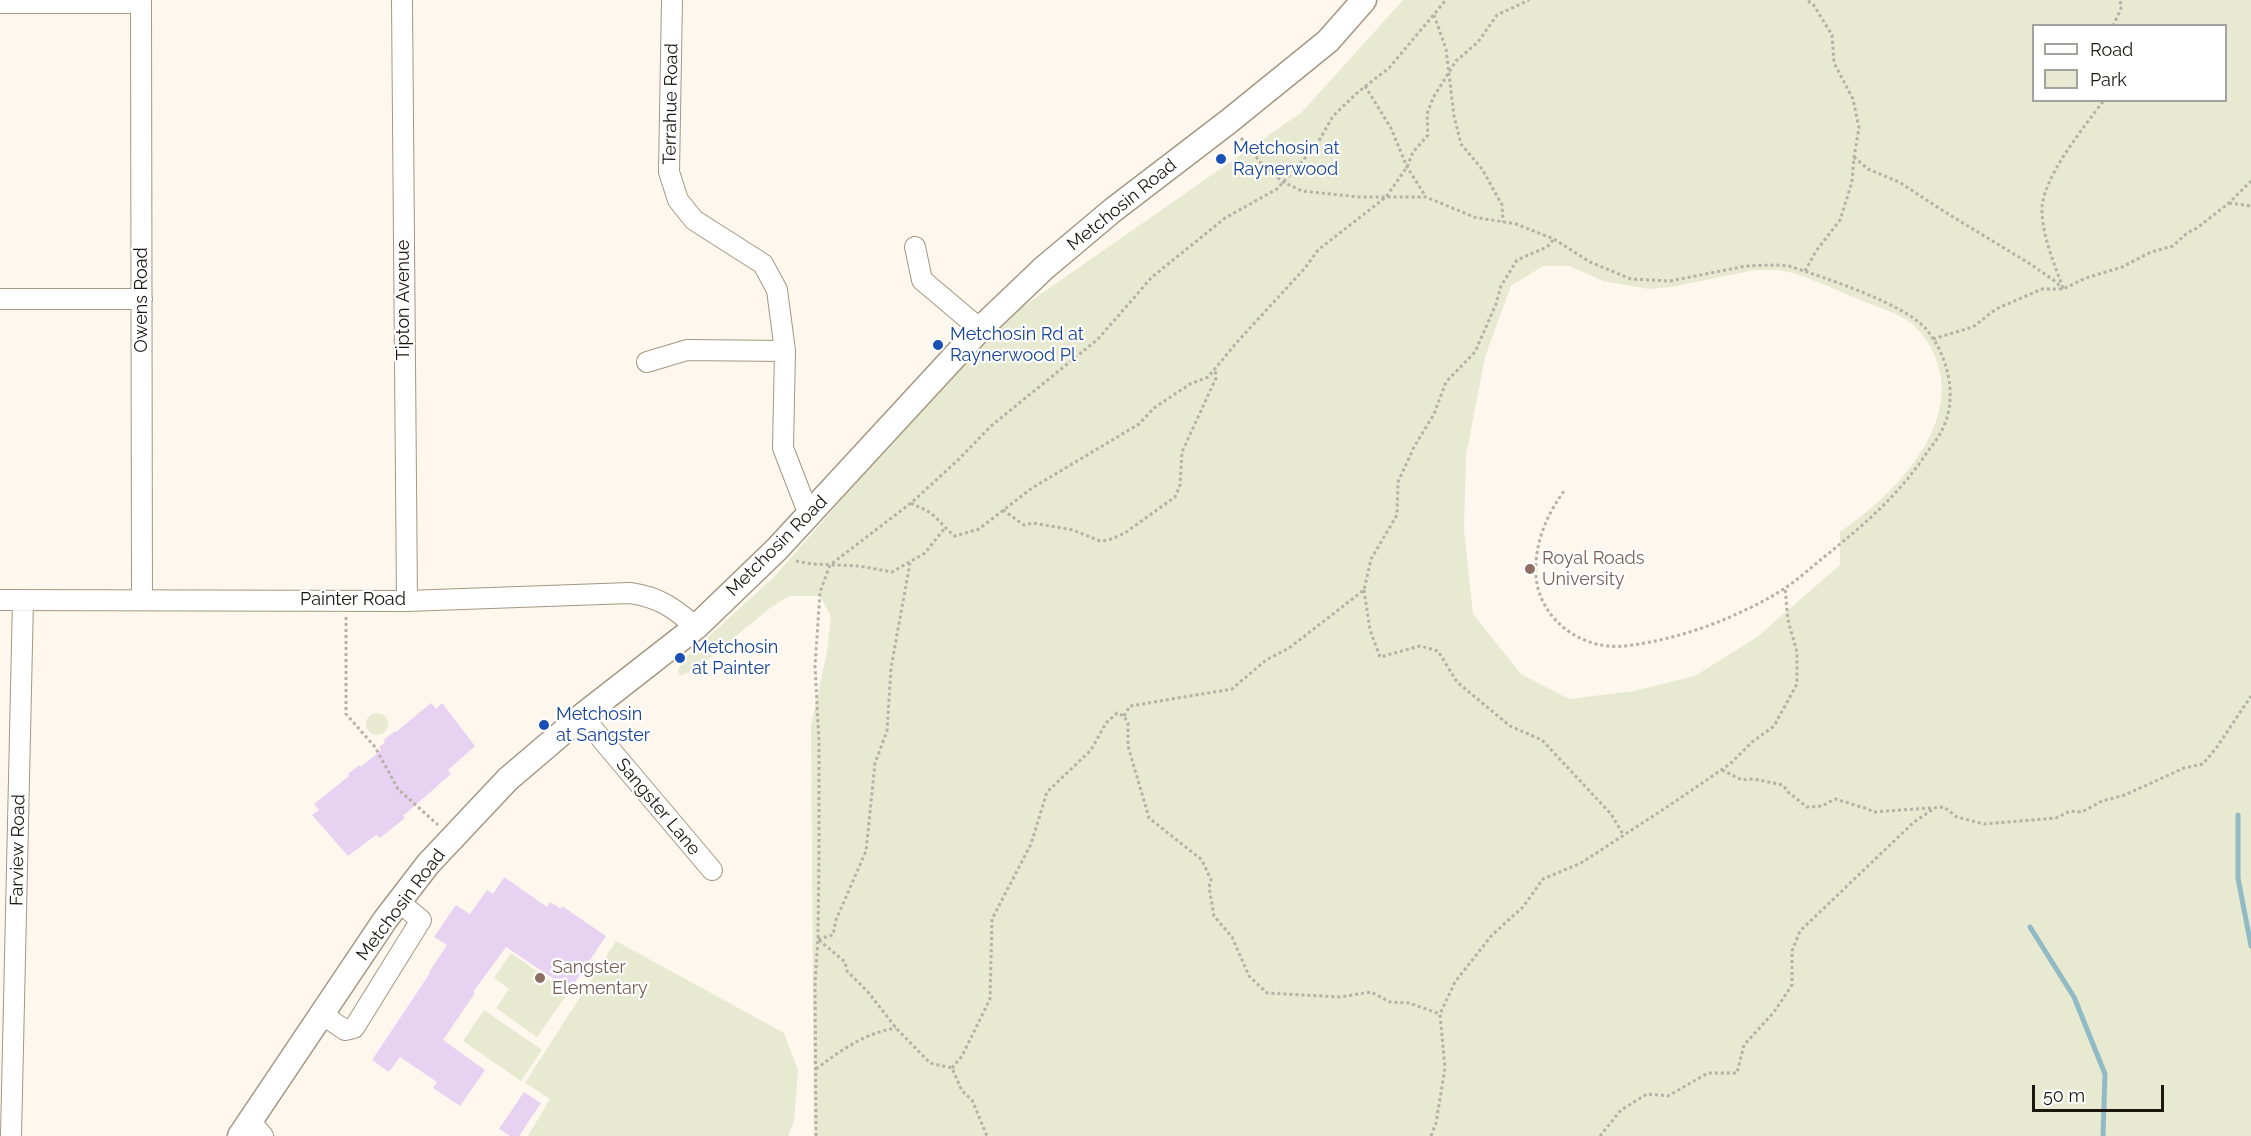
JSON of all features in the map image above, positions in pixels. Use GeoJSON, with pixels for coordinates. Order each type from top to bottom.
{"type":"FeatureCollection","features":[{"type":"Feature","properties":{"kind":"main road","name":"Metchosin Road"},"geometry":{"type":"LineString","coordinates":[[251,1131],[323,1015],[399,902],[428,864],[508,779],[582,716],[696,627],[777,549],[980,329],[1053,261],[1113,210],[1228,122],[1328,41],[1364,0]]}},
{"type":"Feature","properties":{"kind":"street","name":"Tipton Avenue"},"geometry":{"type":"LineString","coordinates":[[402,0],[406,601]]}},
{"type":"Feature","properties":{"kind":"street","name":"Terrahue Road"},"geometry":{"type":"LineString","coordinates":[[672,0],[669,172],[678,200],[694,220],[763,264],[777,290],[785,351],[783,448],[809,515]]}},
{"type":"Feature","properties":{"kind":"street"},"geometry":{"type":"LineString","coordinates":[[0,3],[141,2]]}},
{"type":"Feature","properties":{"kind":"street","name":"Owens Road"},"geometry":{"type":"LineString","coordinates":[[141,2],[142,600]]}},
{"type":"Feature","properties":{"kind":"street"},"geometry":{"type":"LineString","coordinates":[[915,247],[922,280],[980,329]]}},
{"type":"Feature","properties":{"kind":"street"},"geometry":{"type":"LineString","coordinates":[[0,299],[142,299]]}},
{"type":"Feature","properties":{"kind":"street"},"geometry":{"type":"LineString","coordinates":[[647,362],[687,350],[785,351]]}},
{"type":"Feature","properties":{"kind":"street","name":"Painter Road"},"geometry":{"type":"LineString","coordinates":[[0,600],[406,601],[630,593],[649,596],[675,610],[696,627]]}},
{"type":"Feature","properties":{"kind":"street","name":"Farview Road"},"geometry":{"type":"LineString","coordinates":[[11,1136],[23,600]]}},
{"type":"Feature","properties":{"kind":"street","name":"Sangster Lane"},"geometry":{"type":"LineString","coordinates":[[582,716],[712,870]]}},
{"type":"Feature","properties":{"kind":"street"},"geometry":{"type":"LineString","coordinates":[[323,1015],[345,1030],[354,1028],[422,920],[399,902]]}},
{"type":"Feature","properties":{"kind":"path"},"geometry":{"type":"LineString","coordinates":[[816,1136],[815,982],[818,939],[819,742],[815,666],[820,592],[830,565],[911,503],[991,426],[1098,339],[1152,277],[1225,218],[1277,189],[1316,146],[1333,116],[1365,86],[1389,68],[1446,0]]}},
{"type":"Feature","properties":{"kind":"path"},"geometry":{"type":"LineString","coordinates":[[911,503],[930,512],[944,529],[955,536],[979,529],[1032,488],[1139,424],[1154,408],[1190,384],[1208,377],[1305,268],[1318,250],[1386,197],[1407,167],[1413,152],[1428,135],[1427,114],[1433,98],[1456,61],[1478,42],[1497,15],[1529,0]]}},
{"type":"Feature","properties":{"kind":"path"},"geometry":{"type":"LineString","coordinates":[[1805,272],[1816,251],[1840,220],[1852,183],[1859,128],[1853,99],[1834,63],[1832,35],[1813,4],[1806,0]]}},
{"type":"Feature","properties":{"kind":"path"},"geometry":{"type":"LineString","coordinates":[[2114,24],[2122,6],[2119,0]]}},
{"type":"Feature","properties":{"kind":"path"},"geometry":{"type":"LineString","coordinates":[[1434,15],[1446,50],[1454,117],[1461,144],[1482,169],[1502,205],[1503,222]]}},
{"type":"Feature","properties":{"kind":"path"},"geometry":{"type":"LineString","coordinates":[[1365,86],[1391,128],[1407,167],[1426,197]]}},
{"type":"Feature","properties":{"kind":"path"},"geometry":{"type":"LineString","coordinates":[[2063,289],[2048,247],[2042,211],[2044,192],[2070,145],[2102,102]]}},
{"type":"Feature","properties":{"kind":"path"},"geometry":{"type":"LineString","coordinates":[[1228,122],[1261,163],[1283,182],[1302,191],[1359,198],[1426,197],[1474,217],[1516,224],[1554,239],[1590,262],[1616,274],[1646,281],[1670,281],[1760,265],[1789,266],[1908,313],[1933,339],[1944,361],[1950,400],[1943,429],[1905,482],[1876,514],[1785,588],[1729,617],[1678,635],[1613,646],[1582,640],[1567,631],[1549,612],[1543,601],[1536,575],[1536,562],[1542,533],[1552,510],[1564,491]]}},
{"type":"Feature","properties":{"kind":"path"},"geometry":{"type":"LineString","coordinates":[[1854,157],[1868,169],[1899,182],[2032,265],[2063,289]]}},
{"type":"Feature","properties":{"kind":"path"},"geometry":{"type":"LineString","coordinates":[[1933,339],[1973,327],[1995,309],[2042,289],[2063,289],[2086,278],[2122,267],[2151,252],[2173,246],[2229,203],[2251,182]]}},
{"type":"Feature","properties":{"kind":"path"},"geometry":{"type":"LineString","coordinates":[[2229,203],[2251,206]]}},
{"type":"Feature","properties":{"kind":"path"},"geometry":{"type":"LineString","coordinates":[[1554,239],[1548,247],[1517,260],[1501,286],[1496,304],[1475,352],[1446,382],[1434,414],[1414,447],[1398,482],[1396,515],[1371,560],[1364,590],[1370,630],[1380,657],[1420,646],[1438,651],[1457,682],[1510,726],[1542,740],[1611,814],[1624,835]]}},
{"type":"Feature","properties":{"kind":"path"},"geometry":{"type":"LineString","coordinates":[[1003,510],[1024,525],[1033,523],[1073,530],[1100,541],[1125,533],[1175,496],[1180,485],[1182,452],[1216,378],[1215,369]]}},
{"type":"Feature","properties":{"kind":"path"},"geometry":{"type":"LineString","coordinates":[[777,549],[794,560],[859,566],[892,572],[925,553],[944,529]]}},
{"type":"Feature","properties":{"kind":"path"},"geometry":{"type":"LineString","coordinates":[[818,939],[833,935],[836,920],[866,851],[875,763],[887,732],[891,668],[909,563]]}},
{"type":"Feature","properties":{"kind":"path"},"geometry":{"type":"LineString","coordinates":[[1431,1136],[1437,1123],[1445,1068],[1440,1014],[1455,982],[1492,935],[1524,907],[1543,879],[1581,863],[1624,835],[1722,770],[1752,742],[1774,726],[1797,684],[1797,652],[1788,620],[1785,588]]}},
{"type":"Feature","properties":{"kind":"path"},"geometry":{"type":"LineString","coordinates":[[1124,716],[1130,706],[1232,689],[1266,660],[1289,648],[1364,590]]}},
{"type":"Feature","properties":{"kind":"path"},"geometry":{"type":"LineString","coordinates":[[346,600],[346,714],[375,747],[398,789],[453,838]]}},
{"type":"Feature","properties":{"kind":"path"},"geometry":{"type":"LineString","coordinates":[[1722,770],[1742,780],[1754,779],[1783,785],[1807,807],[1821,806],[1835,799],[1873,812],[1944,807],[1958,817],[1984,824],[2056,818],[2070,811],[2082,812],[2102,801],[2125,795],[2184,768],[2203,764],[2251,696]]}},
{"type":"Feature","properties":{"kind":"path"},"geometry":{"type":"LineString","coordinates":[[952,1068],[962,1056],[990,999],[992,919],[1031,844],[1047,792],[1092,750],[1106,723],[1117,713],[1124,716],[1128,723],[1128,746],[1149,818],[1202,860],[1211,880],[1209,887],[1214,916],[1232,937],[1249,976],[1267,993],[1340,997],[1371,992],[1390,1002],[1408,1003],[1440,1014]]}},
{"type":"Feature","properties":{"kind":"path"},"geometry":{"type":"LineString","coordinates":[[1600,1136],[1621,1110],[1647,1094],[1668,1096],[1708,1072],[1737,1073],[1744,1045],[1774,1012],[1792,985],[1792,951],[1800,931],[1914,822],[1934,808]]}},
{"type":"Feature","properties":{"kind":"path"},"geometry":{"type":"LineString","coordinates":[[818,939],[845,962],[847,971],[930,1063],[952,1068]]}},
{"type":"Feature","properties":{"kind":"path"},"geometry":{"type":"LineString","coordinates":[[816,1070],[834,1055],[876,1031],[896,1028]]}},
{"type":"Feature","properties":{"kind":"path"},"geometry":{"type":"LineString","coordinates":[[952,1068],[962,1091],[972,1100],[987,1136]]}},
{"type":"Feature","properties":{"kind":"green space","name":"Royal Roads University"},"geometry":{"type":"Polygon","coordinates":[[[1403,0],[2251,0],[2251,1136],[814,1136],[811,725],[827,652],[831,616],[820,596],[789,596],[770,608],[695,670],[680,676],[678,670],[683,660],[775,576],[1005,319],[1302,112],[1403,0]],[[1543,266],[1511,286],[1485,357],[1466,456],[1464,529],[1473,614],[1521,674],[1569,699],[1634,691],[1695,676],[1757,637],[1840,565],[1840,532],[1880,500],[1916,460],[1929,438],[1938,414],[1942,390],[1938,365],[1931,348],[1916,327],[1906,319],[1793,273],[1778,270],[1755,270],[1671,287],[1649,289],[1603,281],[1569,266],[1543,266]]]}},
{"type":"Feature","properties":{"kind":"green space"},"geometry":{"type":"Polygon","coordinates":[[[377,713],[385,716],[388,724],[385,732],[377,735],[369,732],[366,724],[369,716],[377,713]]]}},
{"type":"Feature","properties":{"kind":"green space"},"geometry":{"type":"Polygon","coordinates":[[[616,941],[784,1033],[798,1070],[794,1122],[788,1136],[528,1136],[550,1099],[525,1083],[616,941]]]}},
{"type":"Feature","properties":{"kind":"green space"},"geometry":{"type":"Polygon","coordinates":[[[511,953],[568,993],[537,1037],[496,1008],[509,989],[494,978],[511,953]]]}},
{"type":"Feature","properties":{"kind":"green space"},"geometry":{"type":"Polygon","coordinates":[[[484,1010],[542,1050],[521,1081],[463,1041],[484,1010]]]}},
{"type":"Feature","properties":{"kind":"building"},"geometry":{"type":"Polygon","coordinates":[[[431,703],[436,709],[442,703],[475,746],[448,770],[451,774],[403,816],[405,818],[380,838],[376,835],[348,856],[312,815],[319,810],[314,804],[359,765],[361,767],[381,750],[379,747],[385,742],[384,740],[431,703]]]}},
{"type":"Feature","properties":{"kind":"building"},"geometry":{"type":"Polygon","coordinates":[[[504,877],[547,907],[550,902],[561,909],[562,906],[606,936],[570,990],[506,947],[473,992],[475,993],[443,1040],[485,1070],[460,1106],[433,1088],[437,1082],[400,1057],[389,1072],[372,1060],[447,945],[434,937],[456,905],[470,914],[487,890],[493,894],[504,877]]]}},
{"type":"Feature","properties":{"kind":"building"},"geometry":{"type":"Polygon","coordinates":[[[524,1092],[541,1103],[519,1136],[510,1136],[499,1129],[524,1092]]]}},
{"type":"Feature","properties":{"kind":"waterway"},"geometry":{"type":"LineString","coordinates":[[2238,815],[2238,878],[2251,946]]}},
{"type":"Feature","properties":{"kind":"waterway"},"geometry":{"type":"LineString","coordinates":[[2030,927],[2074,997],[2105,1074],[2103,1136]]}},
{"type":"Feature","properties":{"kind":"place","name":"Metchosin at Raynerwood"},"geometry":{"type":"Point","coordinates":[1221,159]}},
{"type":"Feature","properties":{"kind":"place","name":"Metchosin Rd at Raynerwood Pl"},"geometry":{"type":"Point","coordinates":[938,345]}},
{"type":"Feature","properties":{"kind":"place","name":"Royal Roads University"},"geometry":{"type":"Point","coordinates":[1530,569]}},
{"type":"Feature","properties":{"kind":"place","name":"Metchosin at Painter"},"geometry":{"type":"Point","coordinates":[680,658]}},
{"type":"Feature","properties":{"kind":"place","name":"Metchosin at Sangster"},"geometry":{"type":"Point","coordinates":[544,725]}},
{"type":"Feature","properties":{"kind":"place","name":"Sangster Elementary"},"geometry":{"type":"Point","coordinates":[540,978]}}]}
